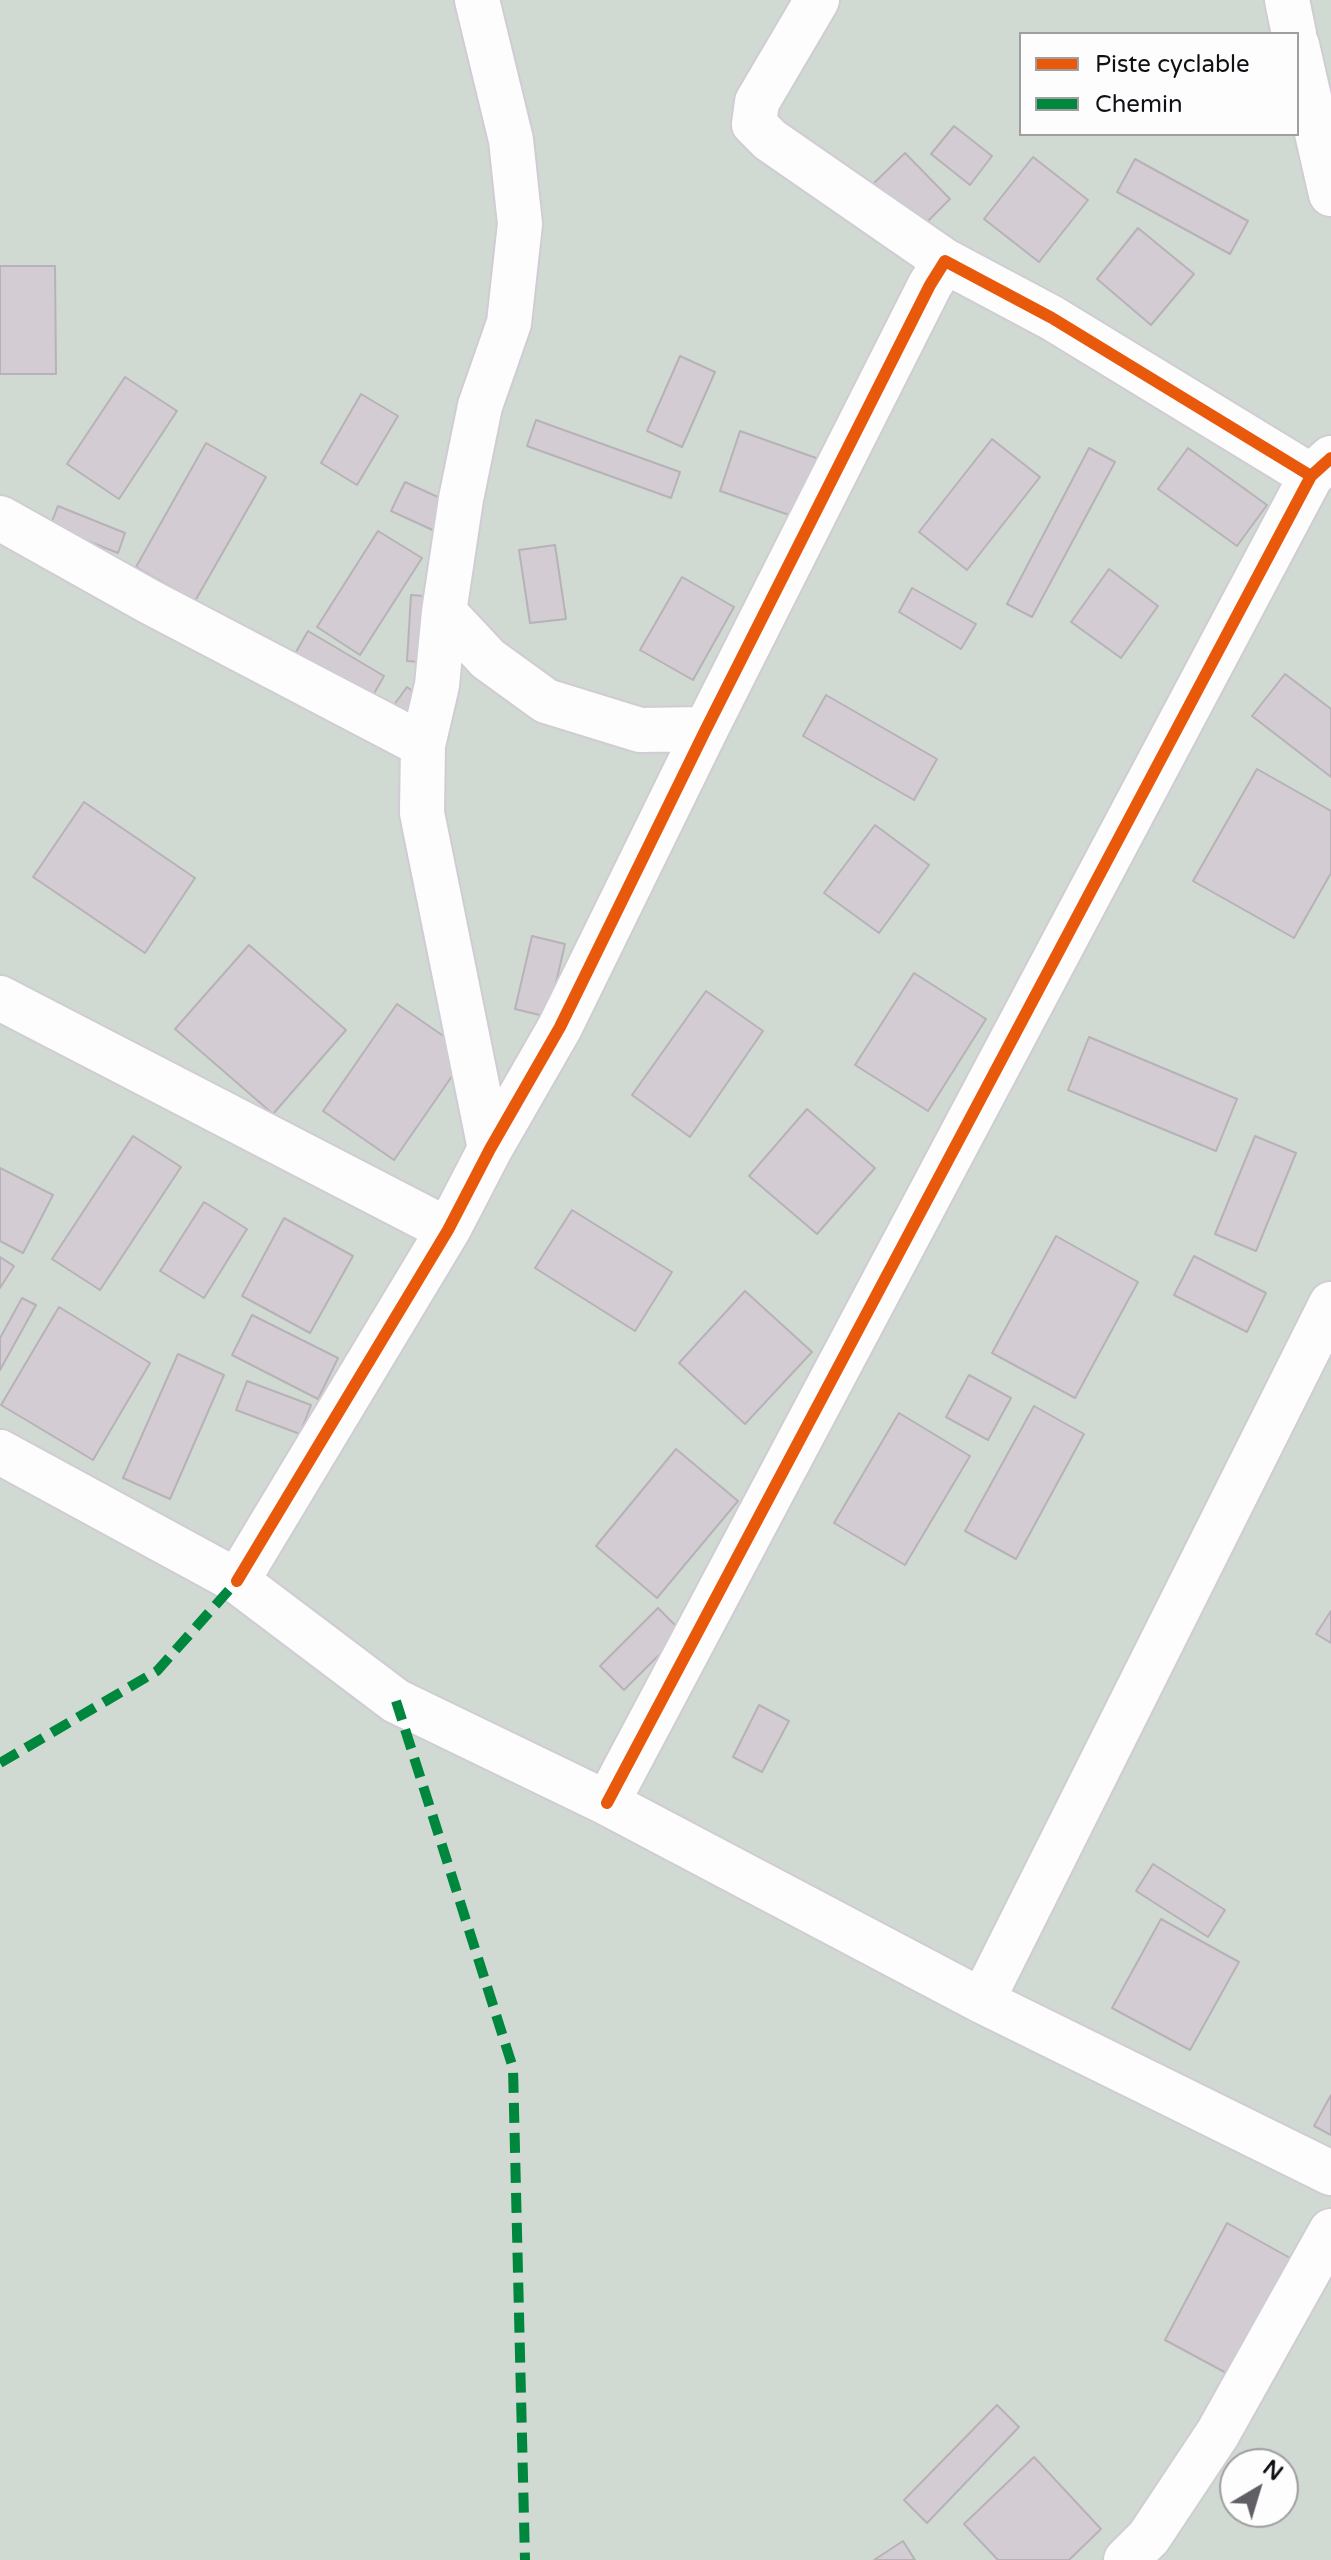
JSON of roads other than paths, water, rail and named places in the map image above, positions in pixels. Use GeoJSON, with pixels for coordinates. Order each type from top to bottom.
{"type":"FeatureCollection","features":[{"type":"Feature","properties":{"kind":"street"},"geometry":{"type":"LineString","coordinates":[[477,0],[511,140],[520,224],[509,323],[480,406],[461,499],[437,685],[423,745],[422,813],[490,1149]]}},
{"type":"Feature","properties":{"kind":"street"},"geometry":{"type":"LineString","coordinates":[[607,1803],[1321,467],[945,261],[770,140],[754,124],[757,102],[817,0]]}},
{"type":"Feature","properties":{"kind":"street"},"geometry":{"type":"LineString","coordinates":[[1287,0],[1294,32]]}},
{"type":"Feature","properties":{"kind":"street"},"geometry":{"type":"LineString","coordinates":[[1299,54],[1331,194]]}},
{"type":"Feature","properties":{"kind":"street"},"geometry":{"type":"LineString","coordinates":[[237,1581],[448,1230],[560,1027],[706,729],[930,285],[945,261]]}},
{"type":"Feature","properties":{"kind":"street"},"geometry":{"type":"LineString","coordinates":[[0,518],[150,602],[423,745]]}},
{"type":"Feature","properties":{"kind":"street"},"geometry":{"type":"LineString","coordinates":[[444,612],[488,659],[546,701],[640,730],[706,729]]}},
{"type":"Feature","properties":{"kind":"street"},"geometry":{"type":"LineString","coordinates":[[0,998],[448,1230]]}},
{"type":"Feature","properties":{"kind":"street"},"geometry":{"type":"LineString","coordinates":[[982,2001],[1331,1304]]}},
{"type":"Feature","properties":{"kind":"street"},"geometry":{"type":"LineString","coordinates":[[0,1452],[237,1581],[396,1701],[607,1803],[982,2001],[1331,2173]]}},
{"type":"Feature","properties":{"kind":"street"},"geometry":{"type":"LineString","coordinates":[[1126,2560],[1149,2537],[1218,2433],[1331,2231]]}}]}
